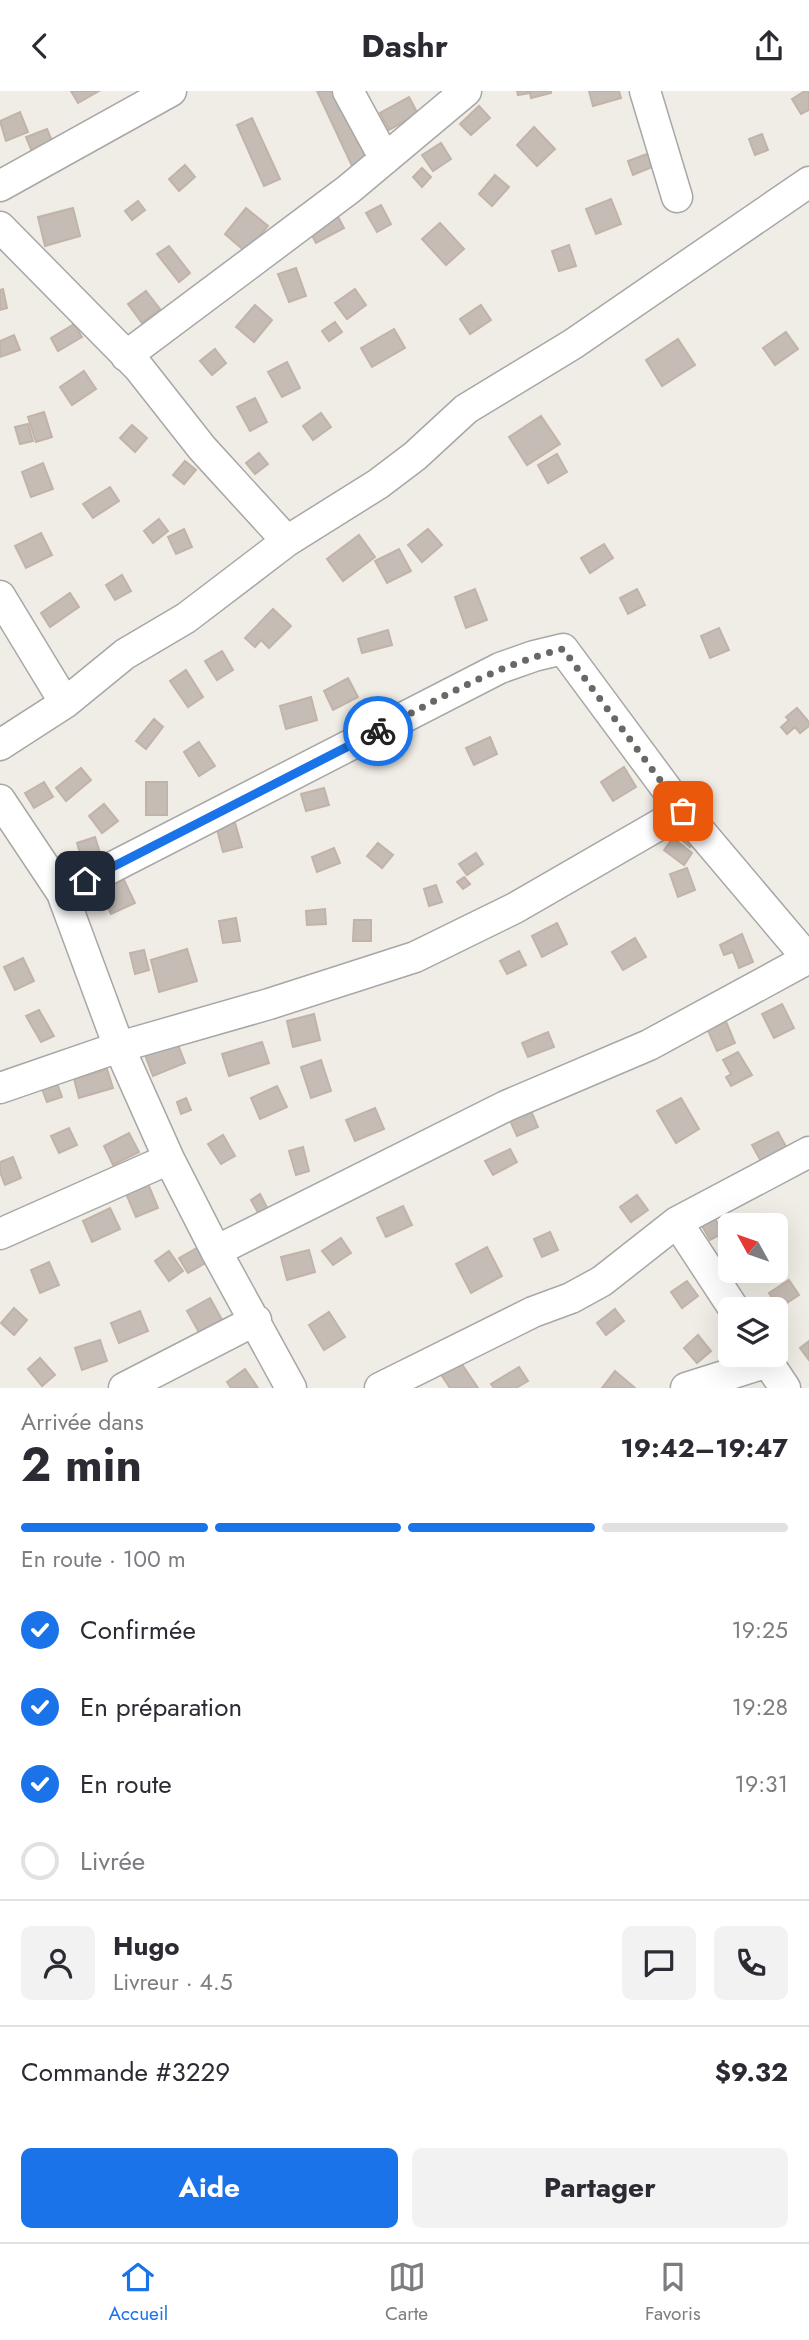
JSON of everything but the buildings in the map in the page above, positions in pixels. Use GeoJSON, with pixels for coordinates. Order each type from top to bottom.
{"type":"FeatureCollection","features":[{"type":"Feature","properties":{"kind":"street"},"geometry":{"type":"LineString","coordinates":[[0,186],[171,91]]}},
{"type":"Feature","properties":{"kind":"street"},"geometry":{"type":"LineString","coordinates":[[348,91],[384,159]]}},
{"type":"Feature","properties":{"kind":"street"},"geometry":{"type":"LineString","coordinates":[[126,356],[349,189],[466,91]]}},
{"type":"Feature","properties":{"kind":"street"},"geometry":{"type":"LineString","coordinates":[[645,91],[677,197]]}},
{"type":"Feature","properties":{"kind":"street"},"geometry":{"type":"LineString","coordinates":[[0,745],[65,703],[125,654],[186,618],[287,541],[378,484],[415,456],[466,409],[573,344],[809,182]]}},
{"type":"Feature","properties":{"kind":"street"},"geometry":{"type":"LineString","coordinates":[[0,227],[139,368],[202,448],[287,541]]}},
{"type":"Feature","properties":{"kind":"street"},"geometry":{"type":"LineString","coordinates":[[0,596],[65,703]]}},
{"type":"Feature","properties":{"kind":"street"},"geometry":{"type":"LineString","coordinates":[[62,893],[500,668],[563,649],[683,811],[808,959],[649,1045],[506,1106],[216,1251]]}},
{"type":"Feature","properties":{"kind":"street"},"geometry":{"type":"LineString","coordinates":[[0,800],[62,893],[119,1047],[169,1159],[291,1388]]}},
{"type":"Feature","properties":{"kind":"street"},"geometry":{"type":"LineString","coordinates":[[0,1088],[119,1047],[269,1004],[415,957],[515,908],[683,811]]}},
{"type":"Feature","properties":{"kind":"street"},"geometry":{"type":"LineString","coordinates":[[380,1388],[602,1281],[677,1223],[809,1152]]}},
{"type":"Feature","properties":{"kind":"street"},"geometry":{"type":"LineString","coordinates":[[0,1234],[169,1159]]}},
{"type":"Feature","properties":{"kind":"street"},"geometry":{"type":"LineString","coordinates":[[677,1223],[725,1297]]}},
{"type":"Feature","properties":{"kind":"street"},"geometry":{"type":"LineString","coordinates":[[124,1388],[256,1320]]}},
{"type":"Feature","properties":{"kind":"street"},"geometry":{"type":"LineString","coordinates":[[686,1388],[742,1367]]}},
{"type":"Feature","properties":{"kind":"street"},"geometry":{"type":"LineString","coordinates":[[772,1367],[785,1388]]}},
{"type":"Feature","properties":{"kind":"way so far"},"geometry":{"type":"LineString","coordinates":[[378,731],[500,668],[563,649],[683,811]]}},
{"type":"Feature","properties":{"kind":"route"},"geometry":{"type":"LineString","coordinates":[[85,881],[378,731]]}}]}
